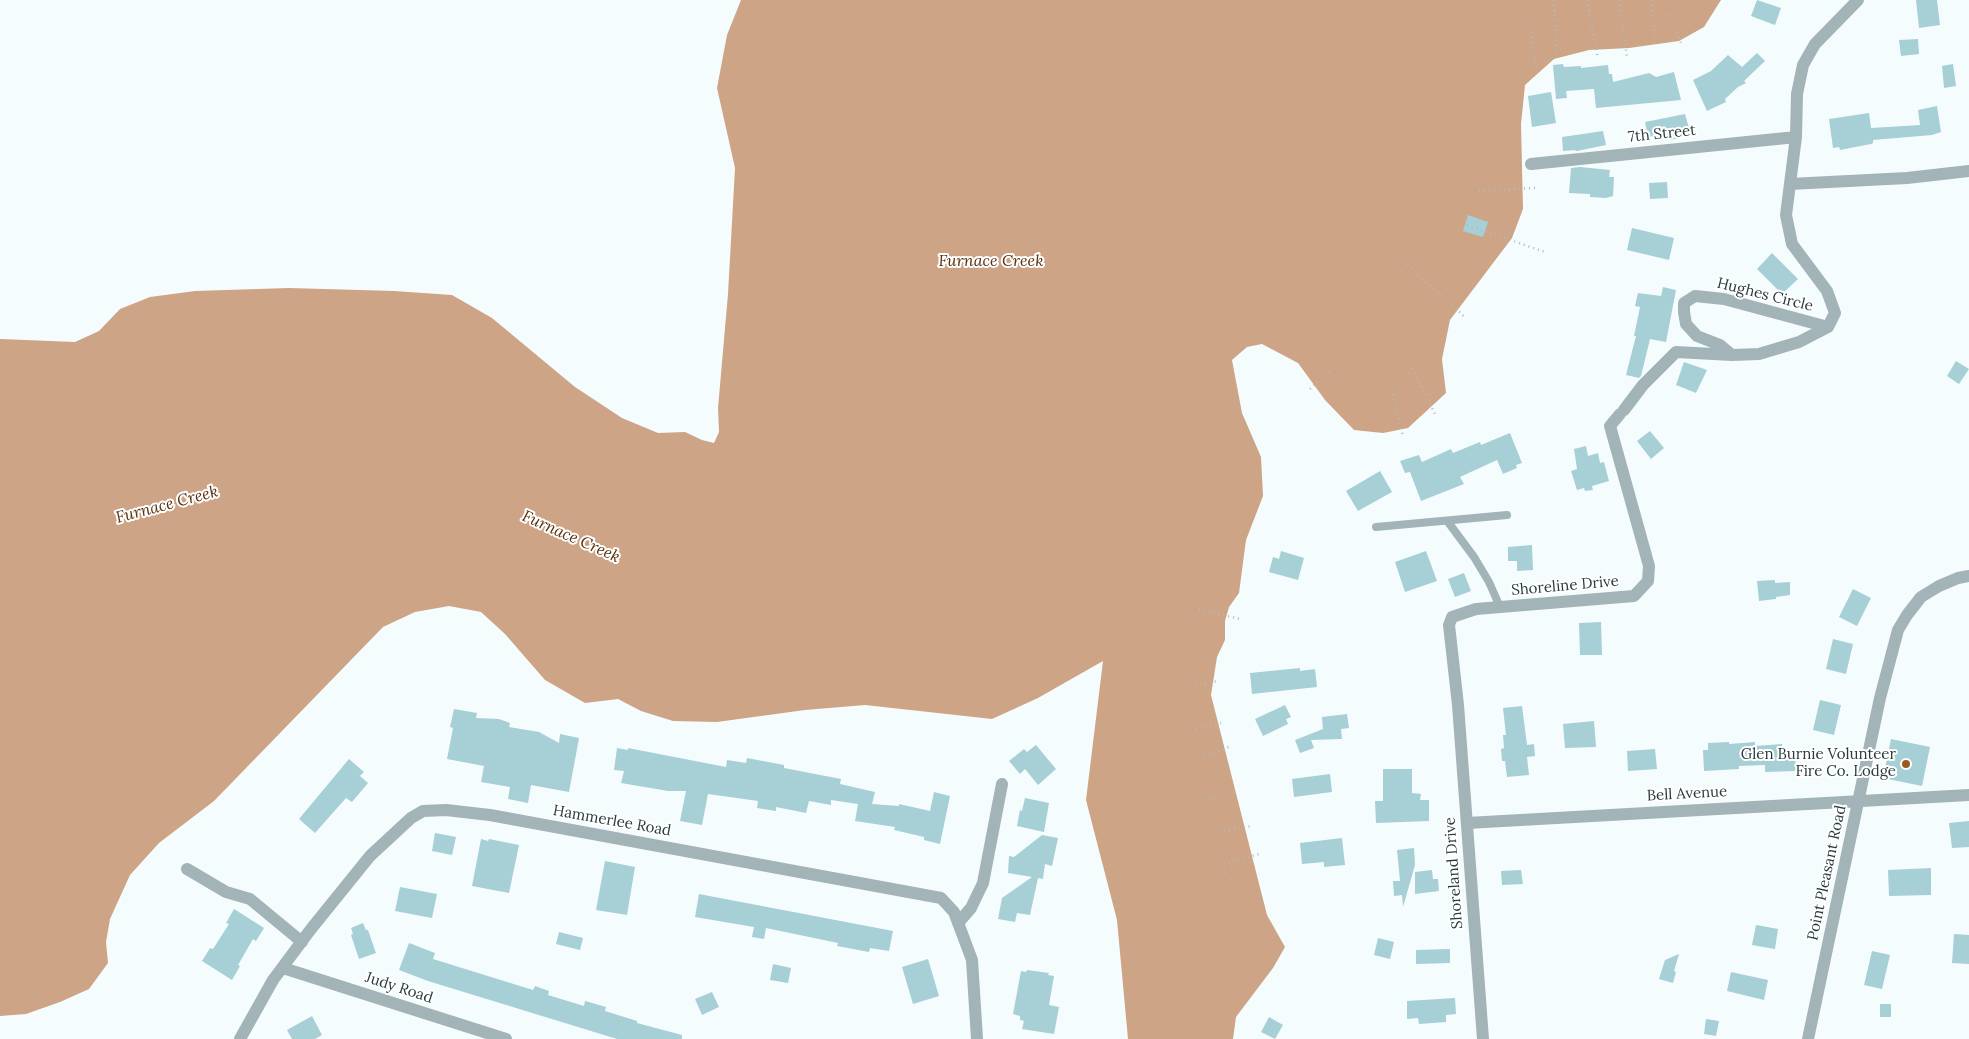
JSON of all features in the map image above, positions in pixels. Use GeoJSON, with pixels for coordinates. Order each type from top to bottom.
{"type":"FeatureCollection","features":[{"type":"Feature","properties":{"kind":"street"},"geometry":{"type":"LineString","coordinates":[[1828,327],[1835,313],[1827,291],[1792,244],[1786,215],[1796,137],[1797,94],[1803,65],[1815,44],[1858,0]]}},
{"type":"Feature","properties":{"kind":"street","name":"7th Street"},"geometry":{"type":"LineString","coordinates":[[1531,164],[1796,137]]}},
{"type":"Feature","properties":{"kind":"street"},"geometry":{"type":"LineString","coordinates":[[1790,184],[1908,178],[1969,171]]}},
{"type":"Feature","properties":{"kind":"street","name":"Hughes Circle"},"geometry":{"type":"LineString","coordinates":[[1732,355],[1720,345],[1697,336],[1686,324],[1684,303],[1695,296],[1724,299],[1828,327]]}},
{"type":"Feature","properties":{"kind":"street","name":"Shoreline Drive"},"geometry":{"type":"LineString","coordinates":[[1458,705],[1449,625],[1452,617],[1476,609],[1634,596],[1648,581],[1649,566],[1610,426],[1643,385],[1676,352],[1732,355],[1759,354],[1799,342],[1828,327]]}},
{"type":"Feature","properties":{"kind":"street","name":"Point Pleasant Road"},"geometry":{"type":"LineString","coordinates":[[1808,1039],[1880,698],[1898,630],[1921,597],[1939,586],[1958,578],[1969,576]]}},
{"type":"Feature","properties":{"kind":"street","name":"Shoreland Drive"},"geometry":{"type":"LineString","coordinates":[[1458,705],[1483,1039]]}},
{"type":"Feature","properties":{"kind":"street"},"geometry":{"type":"LineString","coordinates":[[958,923],[971,908],[983,882],[1002,784]]}},
{"type":"Feature","properties":{"kind":"street","name":"Bell Avenue"},"geometry":{"type":"LineString","coordinates":[[1467,823],[1969,795]]}},
{"type":"Feature","properties":{"kind":"street","name":"Hammerlee Road"},"geometry":{"type":"LineString","coordinates":[[240,1039],[273,980],[364,863],[411,818],[423,811],[446,810],[490,815],[941,898],[954,912],[972,960],[976,1039]]}},
{"type":"Feature","properties":{"kind":"street"},"geometry":{"type":"LineString","coordinates":[[187,869],[226,892],[250,899],[302,942]]}},
{"type":"Feature","properties":{"kind":"street","name":"Judy Road"},"geometry":{"type":"LineString","coordinates":[[282,968],[506,1039]]}},
{"type":"Feature","properties":{"kind":"lane"},"geometry":{"type":"LineString","coordinates":[[1376,527],[1448,522],[1506,515]]}},
{"type":"Feature","properties":{"kind":"lane"},"geometry":{"type":"LineString","coordinates":[[1448,522],[1479,566],[1500,607]]}},
{"type":"Feature","properties":{"kind":"path"},"geometry":{"type":"LineString","coordinates":[[1554,0],[1557,54]]}},
{"type":"Feature","properties":{"kind":"path"},"geometry":{"type":"LineString","coordinates":[[1587,0],[1598,59]]}},
{"type":"Feature","properties":{"kind":"path"},"geometry":{"type":"LineString","coordinates":[[1619,0],[1627,57]]}},
{"type":"Feature","properties":{"kind":"path"},"geometry":{"type":"LineString","coordinates":[[1651,0],[1656,40]]}},
{"type":"Feature","properties":{"kind":"path"},"geometry":{"type":"LineString","coordinates":[[1669,14],[1682,45]]}},
{"type":"Feature","properties":{"kind":"path"},"geometry":{"type":"LineString","coordinates":[[1530,22],[1536,69]]}},
{"type":"Feature","properties":{"kind":"path"},"geometry":{"type":"LineString","coordinates":[[1479,190],[1535,188]]}},
{"type":"Feature","properties":{"kind":"path"},"geometry":{"type":"LineString","coordinates":[[1467,225],[1545,252]]}},
{"type":"Feature","properties":{"kind":"path"},"geometry":{"type":"LineString","coordinates":[[1407,265],[1466,318]]}},
{"type":"Feature","properties":{"kind":"path"},"geometry":{"type":"LineString","coordinates":[[1412,368],[1435,414]]}},
{"type":"Feature","properties":{"kind":"path"},"geometry":{"type":"LineString","coordinates":[[1310,389],[1332,369]]}},
{"type":"Feature","properties":{"kind":"path"},"geometry":{"type":"LineString","coordinates":[[1393,394],[1403,436]]}},
{"type":"Feature","properties":{"kind":"path"},"geometry":{"type":"LineString","coordinates":[[1199,609],[1240,619]]}},
{"type":"Feature","properties":{"kind":"path"},"geometry":{"type":"LineString","coordinates":[[1190,685],[1219,681]]}},
{"type":"Feature","properties":{"kind":"path"},"geometry":{"type":"LineString","coordinates":[[1196,729],[1221,723]]}},
{"type":"Feature","properties":{"kind":"path"},"geometry":{"type":"LineString","coordinates":[[1204,756],[1228,747]]}},
{"type":"Feature","properties":{"kind":"path"},"geometry":{"type":"LineString","coordinates":[[1209,799],[1238,792]]}},
{"type":"Feature","properties":{"kind":"path"},"geometry":{"type":"LineString","coordinates":[[1219,832],[1252,826]]}},
{"type":"Feature","properties":{"kind":"path"},"geometry":{"type":"LineString","coordinates":[[1225,872],[1223,864],[1259,854]]}},
{"type":"Feature","properties":{"kind":"water","name":"Furnace Creek"},"geometry":{"type":"Polygon","coordinates":[[[741,0],[1721,0],[1704,27],[1679,41],[1629,48],[1589,50],[1554,59],[1525,85],[1521,124],[1523,209],[1512,238],[1450,320],[1442,359],[1446,393],[1408,428],[1383,433],[1354,430],[1325,400],[1298,363],[1262,344],[1247,347],[1232,360],[1242,413],[1261,457],[1263,496],[1246,540],[1239,593],[1229,607],[1225,621],[1225,640],[1217,657],[1211,695],[1267,915],[1285,947],[1273,968],[1236,1017],[1233,1039],[1128,1039],[1117,920],[1086,800],[1103,661],[1038,698],[992,719],[865,705],[805,710],[717,722],[673,721],[641,711],[618,699],[585,703],[545,680],[505,634],[481,612],[449,606],[415,612],[383,627],[214,801],[159,843],[130,875],[110,919],[106,942],[108,963],[89,989],[26,1014],[0,1016],[0,339],[75,342],[99,331],[120,309],[150,297],[195,291],[289,288],[394,291],[452,295],[492,318],[575,387],[622,418],[658,433],[685,432],[714,443],[719,432],[718,408],[728,294],[735,168],[717,88],[727,35],[741,0]]]}},
{"type":"Feature","properties":{"kind":"building"},"geometry":{"type":"Polygon","coordinates":[[[1757,0],[1781,8],[1775,25],[1751,16],[1757,0]]]}},
{"type":"Feature","properties":{"kind":"building"},"geometry":{"type":"Polygon","coordinates":[[[1916,0],[1937,0],[1940,25],[1919,28],[1916,0]]]}},
{"type":"Feature","properties":{"kind":"building"},"geometry":{"type":"Polygon","coordinates":[[[1918,39],[1919,54],[1901,56],[1899,40],[1918,39]]]}},
{"type":"Feature","properties":{"kind":"building"},"geometry":{"type":"Polygon","coordinates":[[[1757,53],[1765,61],[1744,81],[1746,83],[1738,87],[1725,99],[1726,102],[1707,111],[1693,80],[1711,71],[1728,55],[1742,67],[1757,53]]]}},
{"type":"Feature","properties":{"kind":"building"},"geometry":{"type":"Polygon","coordinates":[[[1563,64],[1564,67],[1581,66],[1581,68],[1608,65],[1609,74],[1612,74],[1613,82],[1649,73],[1656,77],[1674,72],[1681,100],[1596,108],[1594,89],[1566,91],[1567,98],[1556,99],[1553,65],[1563,64]]]}},
{"type":"Feature","properties":{"kind":"building"},"geometry":{"type":"Polygon","coordinates":[[[1953,64],[1956,86],[1944,88],[1942,66],[1953,64]]]}},
{"type":"Feature","properties":{"kind":"building"},"geometry":{"type":"Polygon","coordinates":[[[1551,92],[1556,123],[1532,127],[1528,96],[1551,92]]]}},
{"type":"Feature","properties":{"kind":"building"},"geometry":{"type":"Polygon","coordinates":[[[1937,106],[1941,132],[1932,135],[1873,140],[1871,144],[1840,150],[1839,147],[1833,148],[1829,119],[1869,113],[1871,128],[1920,125],[1918,110],[1937,106]]]}},
{"type":"Feature","properties":{"kind":"building"},"geometry":{"type":"Polygon","coordinates":[[[1685,114],[1691,135],[1671,140],[1669,134],[1648,137],[1645,122],[1685,114]]]}},
{"type":"Feature","properties":{"kind":"building"},"geometry":{"type":"Polygon","coordinates":[[[1603,131],[1606,145],[1577,151],[1563,151],[1562,137],[1603,131]]]}},
{"type":"Feature","properties":{"kind":"building"},"geometry":{"type":"Polygon","coordinates":[[[1571,168],[1610,170],[1609,177],[1614,177],[1613,196],[1606,198],[1590,197],[1590,194],[1569,193],[1571,168]]]}},
{"type":"Feature","properties":{"kind":"building"},"geometry":{"type":"Polygon","coordinates":[[[1667,182],[1668,198],[1650,199],[1649,183],[1667,182]]]}},
{"type":"Feature","properties":{"kind":"building"},"geometry":{"type":"Polygon","coordinates":[[[1468,215],[1488,222],[1483,237],[1463,231],[1468,215]]]}},
{"type":"Feature","properties":{"kind":"building"},"geometry":{"type":"Polygon","coordinates":[[[1632,228],[1674,238],[1669,260],[1627,250],[1632,228]]]}},
{"type":"Feature","properties":{"kind":"building"},"geometry":{"type":"Polygon","coordinates":[[[1772,253],[1798,279],[1782,294],[1757,269],[1772,253]]]}},
{"type":"Feature","properties":{"kind":"building"},"geometry":{"type":"Polygon","coordinates":[[[1663,287],[1676,290],[1666,342],[1650,339],[1641,376],[1639,378],[1626,375],[1636,336],[1634,336],[1640,307],[1635,306],[1638,293],[1661,296],[1663,287]]]}},
{"type":"Feature","properties":{"kind":"building"},"geometry":{"type":"Polygon","coordinates":[[[1956,361],[1969,369],[1959,384],[1947,376],[1956,361]]]}},
{"type":"Feature","properties":{"kind":"building"},"geometry":{"type":"Polygon","coordinates":[[[1684,362],[1707,370],[1696,393],[1676,385],[1684,362]]]}},
{"type":"Feature","properties":{"kind":"building"},"geometry":{"type":"Polygon","coordinates":[[[1650,431],[1664,448],[1651,459],[1637,441],[1650,431]]]}},
{"type":"Feature","properties":{"kind":"building"},"geometry":{"type":"Polygon","coordinates":[[[1510,433],[1522,463],[1516,465],[1517,468],[1503,474],[1497,460],[1460,477],[1464,484],[1421,501],[1410,472],[1405,473],[1400,461],[1419,455],[1422,462],[1451,449],[1453,453],[1480,442],[1481,445],[1510,433]]]}},
{"type":"Feature","properties":{"kind":"building"},"geometry":{"type":"Polygon","coordinates":[[[1586,446],[1588,456],[1598,453],[1600,463],[1604,462],[1609,481],[1592,486],[1593,490],[1585,491],[1584,488],[1577,490],[1571,471],[1577,469],[1574,449],[1586,446]]]}},
{"type":"Feature","properties":{"kind":"building"},"geometry":{"type":"Polygon","coordinates":[[[1380,471],[1392,492],[1358,511],[1346,491],[1380,471]]]}},
{"type":"Feature","properties":{"kind":"building"},"geometry":{"type":"Polygon","coordinates":[[[1532,545],[1533,570],[1517,571],[1517,561],[1508,561],[1508,547],[1532,545]]]}},
{"type":"Feature","properties":{"kind":"building"},"geometry":{"type":"Polygon","coordinates":[[[1281,551],[1304,558],[1298,580],[1269,572],[1273,557],[1279,559],[1281,551]]]}},
{"type":"Feature","properties":{"kind":"building"},"geometry":{"type":"Polygon","coordinates":[[[1426,551],[1437,581],[1405,592],[1395,562],[1426,551]]]}},
{"type":"Feature","properties":{"kind":"building"},"geometry":{"type":"Polygon","coordinates":[[[1464,573],[1471,591],[1455,597],[1448,579],[1464,573]]]}},
{"type":"Feature","properties":{"kind":"building"},"geometry":{"type":"Polygon","coordinates":[[[1775,580],[1775,583],[1790,582],[1790,595],[1759,601],[1757,581],[1775,580]]]}},
{"type":"Feature","properties":{"kind":"building"},"geometry":{"type":"Polygon","coordinates":[[[1853,589],[1871,598],[1857,626],[1839,617],[1853,589]]]}},
{"type":"Feature","properties":{"kind":"building"},"geometry":{"type":"Polygon","coordinates":[[[1601,622],[1602,655],[1580,655],[1579,623],[1601,622]]]}},
{"type":"Feature","properties":{"kind":"building"},"geometry":{"type":"Polygon","coordinates":[[[1833,639],[1853,644],[1846,674],[1826,669],[1833,639]]]}},
{"type":"Feature","properties":{"kind":"building"},"geometry":{"type":"Polygon","coordinates":[[[1300,668],[1300,671],[1315,669],[1317,687],[1252,694],[1250,673],[1300,668]]]}},
{"type":"Feature","properties":{"kind":"building"},"geometry":{"type":"Polygon","coordinates":[[[1820,700],[1841,705],[1834,735],[1813,730],[1820,700]]]}},
{"type":"Feature","properties":{"kind":"building"},"geometry":{"type":"Polygon","coordinates":[[[1285,705],[1291,717],[1286,719],[1288,724],[1263,736],[1255,719],[1285,705]]]}},
{"type":"Feature","properties":{"kind":"building"},"geometry":{"type":"Polygon","coordinates":[[[1522,706],[1527,745],[1534,744],[1535,756],[1527,757],[1529,775],[1507,777],[1505,761],[1502,761],[1501,749],[1504,748],[1503,735],[1506,735],[1503,708],[1522,706]]]}},
{"type":"Feature","properties":{"kind":"building"},"geometry":{"type":"Polygon","coordinates":[[[454,709],[477,713],[476,718],[499,719],[510,723],[509,727],[539,732],[559,743],[560,734],[579,738],[569,792],[531,785],[528,803],[508,799],[510,787],[481,782],[484,766],[447,759],[453,728],[450,727],[454,709]]]}},
{"type":"Feature","properties":{"kind":"building"},"geometry":{"type":"Polygon","coordinates":[[[1347,714],[1349,728],[1341,729],[1342,739],[1311,740],[1314,748],[1300,753],[1295,740],[1323,729],[1322,717],[1347,714]]]}},
{"type":"Feature","properties":{"kind":"building"},"geometry":{"type":"Polygon","coordinates":[[[1594,721],[1596,747],[1565,748],[1563,724],[1594,721]]]}},
{"type":"Feature","properties":{"kind":"building","name":"Glen Burnie Volunteer Fire Co. Lodge"},"geometry":{"type":"Polygon","coordinates":[[[1891,739],[1930,747],[1922,786],[1883,778],[1891,739]]]}},
{"type":"Feature","properties":{"kind":"building"},"geometry":{"type":"Polygon","coordinates":[[[1729,742],[1729,744],[1755,742],[1755,746],[1782,744],[1782,755],[1795,750],[1796,771],[1765,772],[1765,765],[1739,766],[1739,769],[1704,771],[1703,750],[1708,750],[1708,743],[1729,742]]]}},
{"type":"Feature","properties":{"kind":"building"},"geometry":{"type":"Polygon","coordinates":[[[1036,745],[1056,769],[1038,785],[1025,769],[1020,774],[1009,761],[1024,749],[1027,752],[1036,745]]]}},
{"type":"Feature","properties":{"kind":"building"},"geometry":{"type":"Polygon","coordinates":[[[617,748],[628,750],[628,748],[726,767],[727,760],[746,763],[747,758],[784,765],[784,768],[841,779],[840,784],[875,792],[872,804],[899,806],[899,804],[930,811],[934,792],[950,796],[940,844],[924,840],[924,837],[894,830],[895,827],[855,821],[858,804],[831,800],[831,805],[809,801],[806,813],[776,807],[776,811],[757,808],[758,801],[708,794],[702,825],[680,821],[686,791],[668,791],[621,783],[624,771],[614,770],[617,748]]]}},
{"type":"Feature","properties":{"kind":"building"},"geometry":{"type":"Polygon","coordinates":[[[1655,749],[1657,769],[1628,771],[1627,751],[1655,749]]]}},
{"type":"Feature","properties":{"kind":"building"},"geometry":{"type":"Polygon","coordinates":[[[349,759],[364,772],[360,776],[368,783],[352,802],[346,798],[315,833],[299,819],[349,759]]]}},
{"type":"Feature","properties":{"kind":"building"},"geometry":{"type":"Polygon","coordinates":[[[1383,769],[1412,769],[1412,793],[1421,794],[1420,800],[1429,800],[1429,821],[1376,823],[1375,801],[1383,801],[1383,769]]]}},
{"type":"Feature","properties":{"kind":"building"},"geometry":{"type":"Polygon","coordinates":[[[1330,774],[1332,792],[1294,797],[1292,779],[1330,774]]]}},
{"type":"Feature","properties":{"kind":"building"},"geometry":{"type":"Polygon","coordinates":[[[1025,798],[1049,803],[1044,832],[1017,826],[1020,810],[1022,811],[1025,798]]]}},
{"type":"Feature","properties":{"kind":"building"},"geometry":{"type":"Polygon","coordinates":[[[1969,821],[1969,847],[1952,848],[1949,823],[1969,821]]]}},
{"type":"Feature","properties":{"kind":"building"},"geometry":{"type":"Polygon","coordinates":[[[435,833],[456,837],[452,855],[432,851],[435,833]]]}},
{"type":"Feature","properties":{"kind":"building"},"geometry":{"type":"Polygon","coordinates":[[[1042,835],[1058,838],[1052,866],[1045,864],[1043,879],[1038,878],[1030,915],[1017,913],[1015,922],[998,919],[1002,898],[1032,877],[1008,873],[1009,856],[1014,857],[1042,835]]]}},
{"type":"Feature","properties":{"kind":"building"},"geometry":{"type":"Polygon","coordinates":[[[1342,838],[1345,865],[1324,867],[1324,862],[1302,864],[1300,843],[1342,838]]]}},
{"type":"Feature","properties":{"kind":"building"},"geometry":{"type":"Polygon","coordinates":[[[481,839],[519,845],[509,893],[472,886],[481,839]]]}},
{"type":"Feature","properties":{"kind":"building"},"geometry":{"type":"Polygon","coordinates":[[[1414,848],[1415,865],[1403,907],[1402,895],[1394,896],[1393,881],[1400,881],[1397,850],[1414,848]]]}},
{"type":"Feature","properties":{"kind":"building"},"geometry":{"type":"Polygon","coordinates":[[[605,861],[635,867],[627,915],[596,910],[605,861]]]}},
{"type":"Feature","properties":{"kind":"building"},"geometry":{"type":"Polygon","coordinates":[[[1931,868],[1931,895],[1889,896],[1888,870],[1931,868]]]}},
{"type":"Feature","properties":{"kind":"building"},"geometry":{"type":"Polygon","coordinates":[[[1432,870],[1433,879],[1438,879],[1439,891],[1415,894],[1415,872],[1432,870]]]}},
{"type":"Feature","properties":{"kind":"building"},"geometry":{"type":"Polygon","coordinates":[[[1521,870],[1523,884],[1502,885],[1501,871],[1521,870]]]}},
{"type":"Feature","properties":{"kind":"building"},"geometry":{"type":"Polygon","coordinates":[[[400,887],[437,894],[432,918],[395,911],[400,887]]]}},
{"type":"Feature","properties":{"kind":"building"},"geometry":{"type":"Polygon","coordinates":[[[699,894],[893,931],[889,951],[870,948],[869,952],[837,946],[838,943],[766,928],[764,939],[752,937],[754,927],[695,917],[699,894]]]}},
{"type":"Feature","properties":{"kind":"building"},"geometry":{"type":"Polygon","coordinates":[[[234,909],[264,928],[256,941],[253,939],[232,980],[202,961],[210,948],[213,949],[229,924],[226,923],[234,909]]]}},
{"type":"Feature","properties":{"kind":"building"},"geometry":{"type":"Polygon","coordinates":[[[363,923],[366,930],[368,930],[376,953],[359,959],[351,935],[353,934],[351,928],[363,923]]]}},
{"type":"Feature","properties":{"kind":"building"},"geometry":{"type":"Polygon","coordinates":[[[1756,925],[1778,929],[1775,949],[1752,945],[1756,925]]]}},
{"type":"Feature","properties":{"kind":"building"},"geometry":{"type":"Polygon","coordinates":[[[559,932],[583,938],[580,950],[556,944],[559,932]]]}},
{"type":"Feature","properties":{"kind":"building"},"geometry":{"type":"Polygon","coordinates":[[[1954,934],[1969,935],[1969,964],[1952,963],[1954,934]]]}},
{"type":"Feature","properties":{"kind":"building"},"geometry":{"type":"Polygon","coordinates":[[[1378,938],[1394,942],[1390,959],[1374,955],[1378,938]]]}},
{"type":"Feature","properties":{"kind":"building"},"geometry":{"type":"Polygon","coordinates":[[[409,943],[435,953],[433,959],[533,990],[535,986],[549,991],[548,995],[584,1006],[585,1001],[606,1007],[605,1011],[637,1021],[637,1023],[682,1035],[682,1039],[617,1039],[428,981],[399,970],[409,943]]]}},
{"type":"Feature","properties":{"kind":"building"},"geometry":{"type":"Polygon","coordinates":[[[1450,949],[1450,963],[1416,964],[1416,950],[1450,949]]]}},
{"type":"Feature","properties":{"kind":"building"},"geometry":{"type":"Polygon","coordinates":[[[1872,951],[1890,955],[1882,989],[1864,985],[1872,951]]]}},
{"type":"Feature","properties":{"kind":"building"},"geometry":{"type":"Polygon","coordinates":[[[1679,954],[1673,983],[1659,979],[1665,960],[1679,954]]]}},
{"type":"Feature","properties":{"kind":"building"},"geometry":{"type":"Polygon","coordinates":[[[928,959],[939,996],[913,1004],[902,967],[928,959]]]}},
{"type":"Feature","properties":{"kind":"building"},"geometry":{"type":"Polygon","coordinates":[[[773,964],[791,968],[788,983],[770,980],[773,964]]]}},
{"type":"Feature","properties":{"kind":"building"},"geometry":{"type":"Polygon","coordinates":[[[1027,970],[1049,973],[1048,975],[1054,976],[1049,1005],[1059,1007],[1054,1034],[1022,1029],[1024,1021],[1020,1020],[1020,1016],[1013,1014],[1021,971],[1026,972],[1027,970]]]}},
{"type":"Feature","properties":{"kind":"building"},"geometry":{"type":"Polygon","coordinates":[[[1731,972],[1768,980],[1764,1000],[1727,991],[1731,972]]]}},
{"type":"Feature","properties":{"kind":"building"},"geometry":{"type":"Polygon","coordinates":[[[712,992],[719,1007],[702,1015],[695,999],[712,992]]]}},
{"type":"Feature","properties":{"kind":"building"},"geometry":{"type":"Polygon","coordinates":[[[1455,998],[1456,1014],[1446,1015],[1446,1022],[1419,1024],[1418,1018],[1407,1019],[1407,1001],[1455,998]]]}},
{"type":"Feature","properties":{"kind":"building"},"geometry":{"type":"Polygon","coordinates":[[[1880,1004],[1891,1004],[1891,1017],[1880,1017],[1880,1004]]]}},
{"type":"Feature","properties":{"kind":"building"},"geometry":{"type":"Polygon","coordinates":[[[312,1016],[322,1035],[315,1039],[292,1039],[287,1030],[312,1016]]]}},
{"type":"Feature","properties":{"kind":"building"},"geometry":{"type":"Polygon","coordinates":[[[1269,1017],[1283,1025],[1275,1039],[1261,1032],[1269,1017]]]}},
{"type":"Feature","properties":{"kind":"building"},"geometry":{"type":"Polygon","coordinates":[[[1706,1019],[1719,1021],[1716,1036],[1704,1034],[1706,1019]]]}},
{"type":"Feature","properties":{"kind":"place","name":"Glen Burnie Volunteer Fire Co. Lodge"},"geometry":{"type":"Point","coordinates":[1906,764]}}]}
